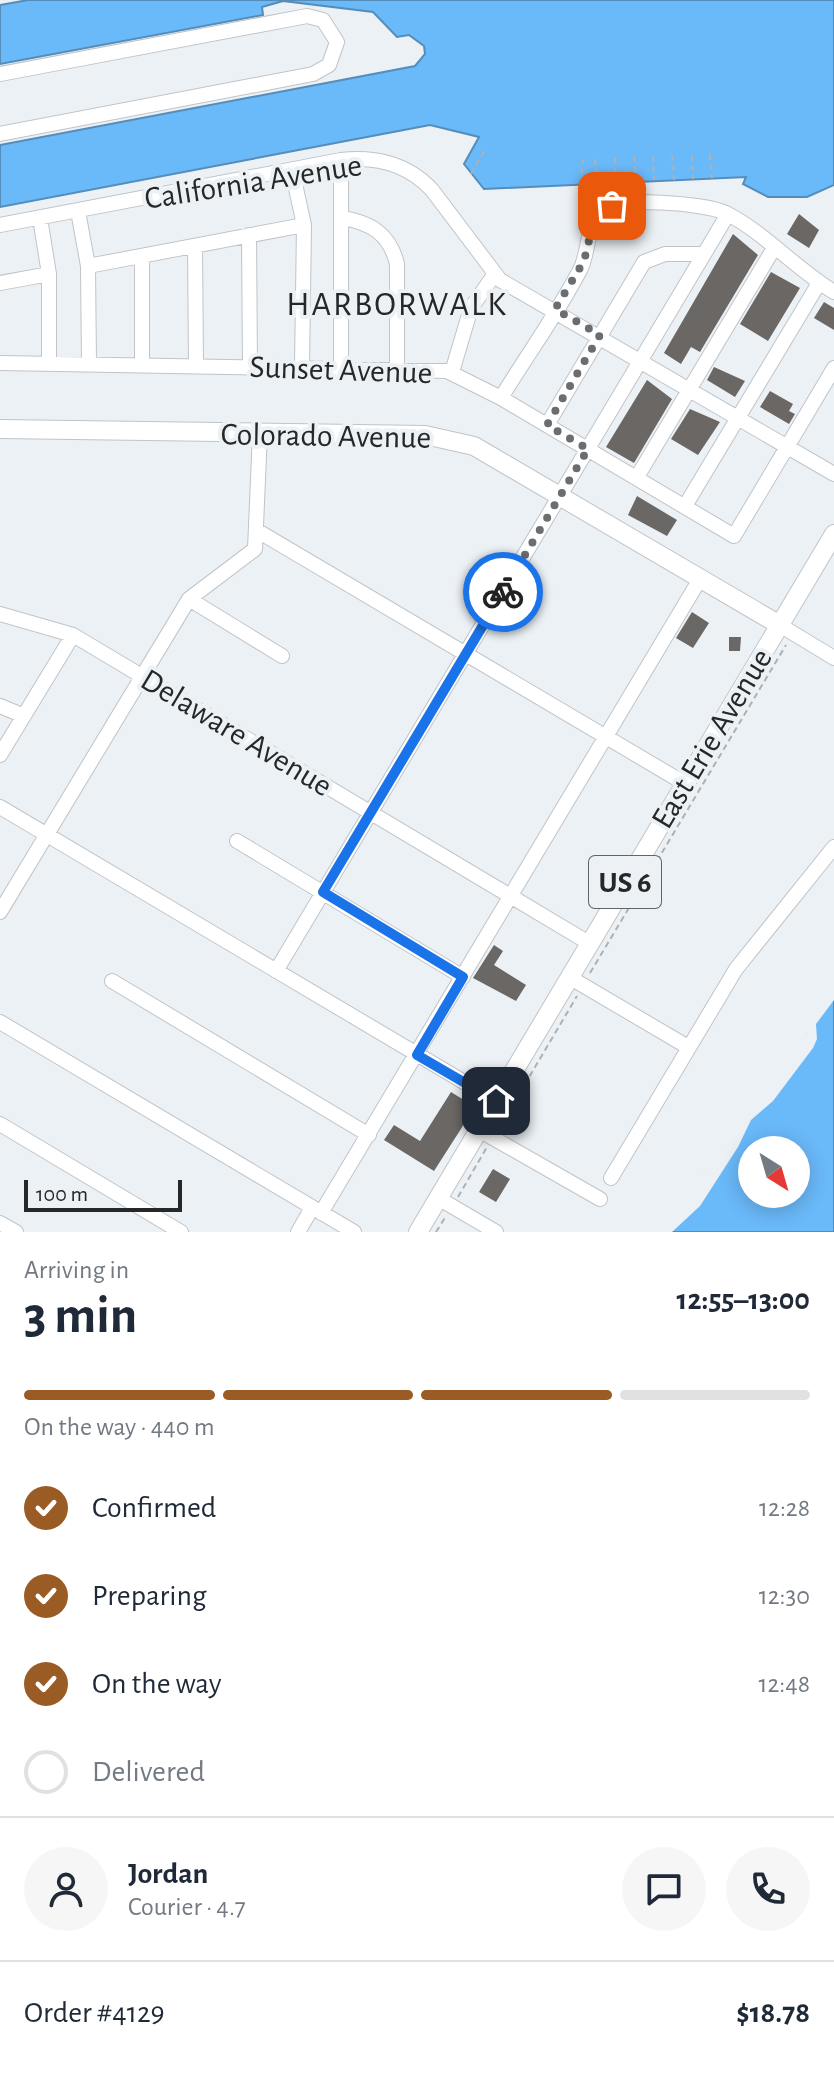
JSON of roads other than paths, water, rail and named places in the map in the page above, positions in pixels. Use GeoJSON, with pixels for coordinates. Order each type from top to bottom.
{"type":"FeatureCollection","features":[{"type":"Feature","properties":{"kind":"main road","name":"Colorado Avenue"},"geometry":{"type":"LineString","coordinates":[[0,429],[445,437],[474,446],[786,629]]}},
{"type":"Feature","properties":{"kind":"main road","name":"East Erie Avenue"},"geometry":{"type":"LineString","coordinates":[[427,1231],[486,1134],[496,1101],[576,981],[589,943],[684,783],[786,629],[834,534]]}},
{"type":"Feature","properties":{"kind":"street"},"geometry":{"type":"LineString","coordinates":[[0,74],[302,16],[323,20],[337,42],[329,65],[313,74],[0,134]]}},
{"type":"Feature","properties":{"kind":"street"},"geometry":{"type":"LineString","coordinates":[[341,160],[341,367]]}},
{"type":"Feature","properties":{"kind":"street","name":"California Avenue"},"geometry":{"type":"LineString","coordinates":[[0,225],[341,160],[381,161],[419,177],[445,206],[494,275],[834,474]]}},
{"type":"Feature","properties":{"kind":"street"},"geometry":{"type":"LineString","coordinates":[[292,170],[304,225],[302,366]]}},
{"type":"Feature","properties":{"kind":"street"},"geometry":{"type":"LineString","coordinates":[[501,398],[584,261],[594,220],[612,206],[673,203],[706,206],[728,214],[834,292]]}},
{"type":"Feature","properties":{"kind":"street"},"geometry":{"type":"LineString","coordinates":[[78,211],[88,266],[89,364]]}},
{"type":"Feature","properties":{"kind":"street"},"geometry":{"type":"LineString","coordinates":[[276,971],[728,214]]}},
{"type":"Feature","properties":{"kind":"street"},"geometry":{"type":"LineString","coordinates":[[40,218],[49,274],[49,363]]}},
{"type":"Feature","properties":{"kind":"street"},"geometry":{"type":"LineString","coordinates":[[342,218],[373,227],[394,252],[397,264],[397,367]]}},
{"type":"Feature","properties":{"kind":"street"},"geometry":{"type":"LineString","coordinates":[[88,266],[304,225]]}},
{"type":"Feature","properties":{"kind":"street"},"geometry":{"type":"LineString","coordinates":[[249,235],[250,366]]}},
{"type":"Feature","properties":{"kind":"street"},"geometry":{"type":"LineString","coordinates":[[195,246],[196,365]]}},
{"type":"Feature","properties":{"kind":"street"},"geometry":{"type":"LineString","coordinates":[[637,477],[774,248]]}},
{"type":"Feature","properties":{"kind":"street"},"geometry":{"type":"LineString","coordinates":[[547,425],[646,260],[665,254],[704,254]]}},
{"type":"Feature","properties":{"kind":"street"},"geometry":{"type":"LineString","coordinates":[[142,256],[142,365]]}},
{"type":"Feature","properties":{"kind":"street"},"geometry":{"type":"LineString","coordinates":[[0,283],[49,274]]}},
{"type":"Feature","properties":{"kind":"street"},"geometry":{"type":"LineString","coordinates":[[452,372],[471,308],[494,275]]}},
{"type":"Feature","properties":{"kind":"street"},"geometry":{"type":"LineString","coordinates":[[685,506],[819,283]]}},
{"type":"Feature","properties":{"kind":"street","name":"Sunset Avenue"},"geometry":{"type":"LineString","coordinates":[[0,363],[397,367],[452,372],[734,536],[788,446]]}},
{"type":"Feature","properties":{"kind":"street"},"geometry":{"type":"LineString","coordinates":[[788,446],[834,368]]}},
{"type":"Feature","properties":{"kind":"street"},"geometry":{"type":"LineString","coordinates":[[0,912],[189,599],[255,549],[260,433]]}},
{"type":"Feature","properties":{"kind":"street"},"geometry":{"type":"LineString","coordinates":[[256,530],[684,783]]}},
{"type":"Feature","properties":{"kind":"street"},"geometry":{"type":"LineString","coordinates":[[298,1232],[369,1135],[700,579]]}},
{"type":"Feature","properties":{"kind":"street"},"geometry":{"type":"LineString","coordinates":[[189,599],[282,656]]}},
{"type":"Feature","properties":{"kind":"street","name":"Delaware Avenue"},"geometry":{"type":"LineString","coordinates":[[0,614],[73,635],[589,943]]}},
{"type":"Feature","properties":{"kind":"street","name":"Colorado Avenue"},"geometry":{"type":"LineString","coordinates":[[786,629],[834,658]]}},
{"type":"Feature","properties":{"kind":"street"},"geometry":{"type":"LineString","coordinates":[[0,755],[73,635]]}},
{"type":"Feature","properties":{"kind":"street"},"geometry":{"type":"LineString","coordinates":[[0,706],[24,716]]}},
{"type":"Feature","properties":{"kind":"street"},"geometry":{"type":"LineString","coordinates":[[0,807],[496,1101]]}},
{"type":"Feature","properties":{"kind":"street"},"geometry":{"type":"LineString","coordinates":[[237,841],[463,977]]}},
{"type":"Feature","properties":{"kind":"street"},"geometry":{"type":"LineString","coordinates":[[611,1178],[741,962],[834,847]]}},
{"type":"Feature","properties":{"kind":"street"},"geometry":{"type":"LineString","coordinates":[[112,981],[369,1135]]}},
{"type":"Feature","properties":{"kind":"street"},"geometry":{"type":"LineString","coordinates":[[576,981],[688,1047]]}},
{"type":"Feature","properties":{"kind":"street"},"geometry":{"type":"LineString","coordinates":[[0,1022],[354,1232]]}},
{"type":"Feature","properties":{"kind":"street"},"geometry":{"type":"LineString","coordinates":[[0,1124],[181,1232]]}},
{"type":"Feature","properties":{"kind":"street"},"geometry":{"type":"LineString","coordinates":[[486,1134],[600,1199]]}},
{"type":"Feature","properties":{"kind":"street"},"geometry":{"type":"LineString","coordinates":[[445,1202],[496,1232]]}},
{"type":"Feature","properties":{"kind":"street"},"geometry":{"type":"LineString","coordinates":[[0,1223],[16,1232]]}},
{"type":"Feature","properties":{"kind":"water"},"geometry":{"type":"Polygon","coordinates":[[[28,0],[834,0],[834,185],[807,197],[768,197],[743,184],[746,177],[484,189],[464,164],[479,137],[430,125],[0,207],[0,145],[415,66],[425,54],[424,46],[409,35],[397,37],[373,12],[283,1],[262,7],[263,15],[0,64],[0,5],[28,0]]]}},
{"type":"Feature","properties":{"kind":"water"},"geometry":{"type":"Polygon","coordinates":[[[834,979],[834,1232],[648,1232],[688,1198],[800,1050],[834,979]]]}},
{"type":"Feature","properties":{"kind":"district","name":"HARBORWALK"},"geometry":{"type":"Point","coordinates":[397,303]}}]}
